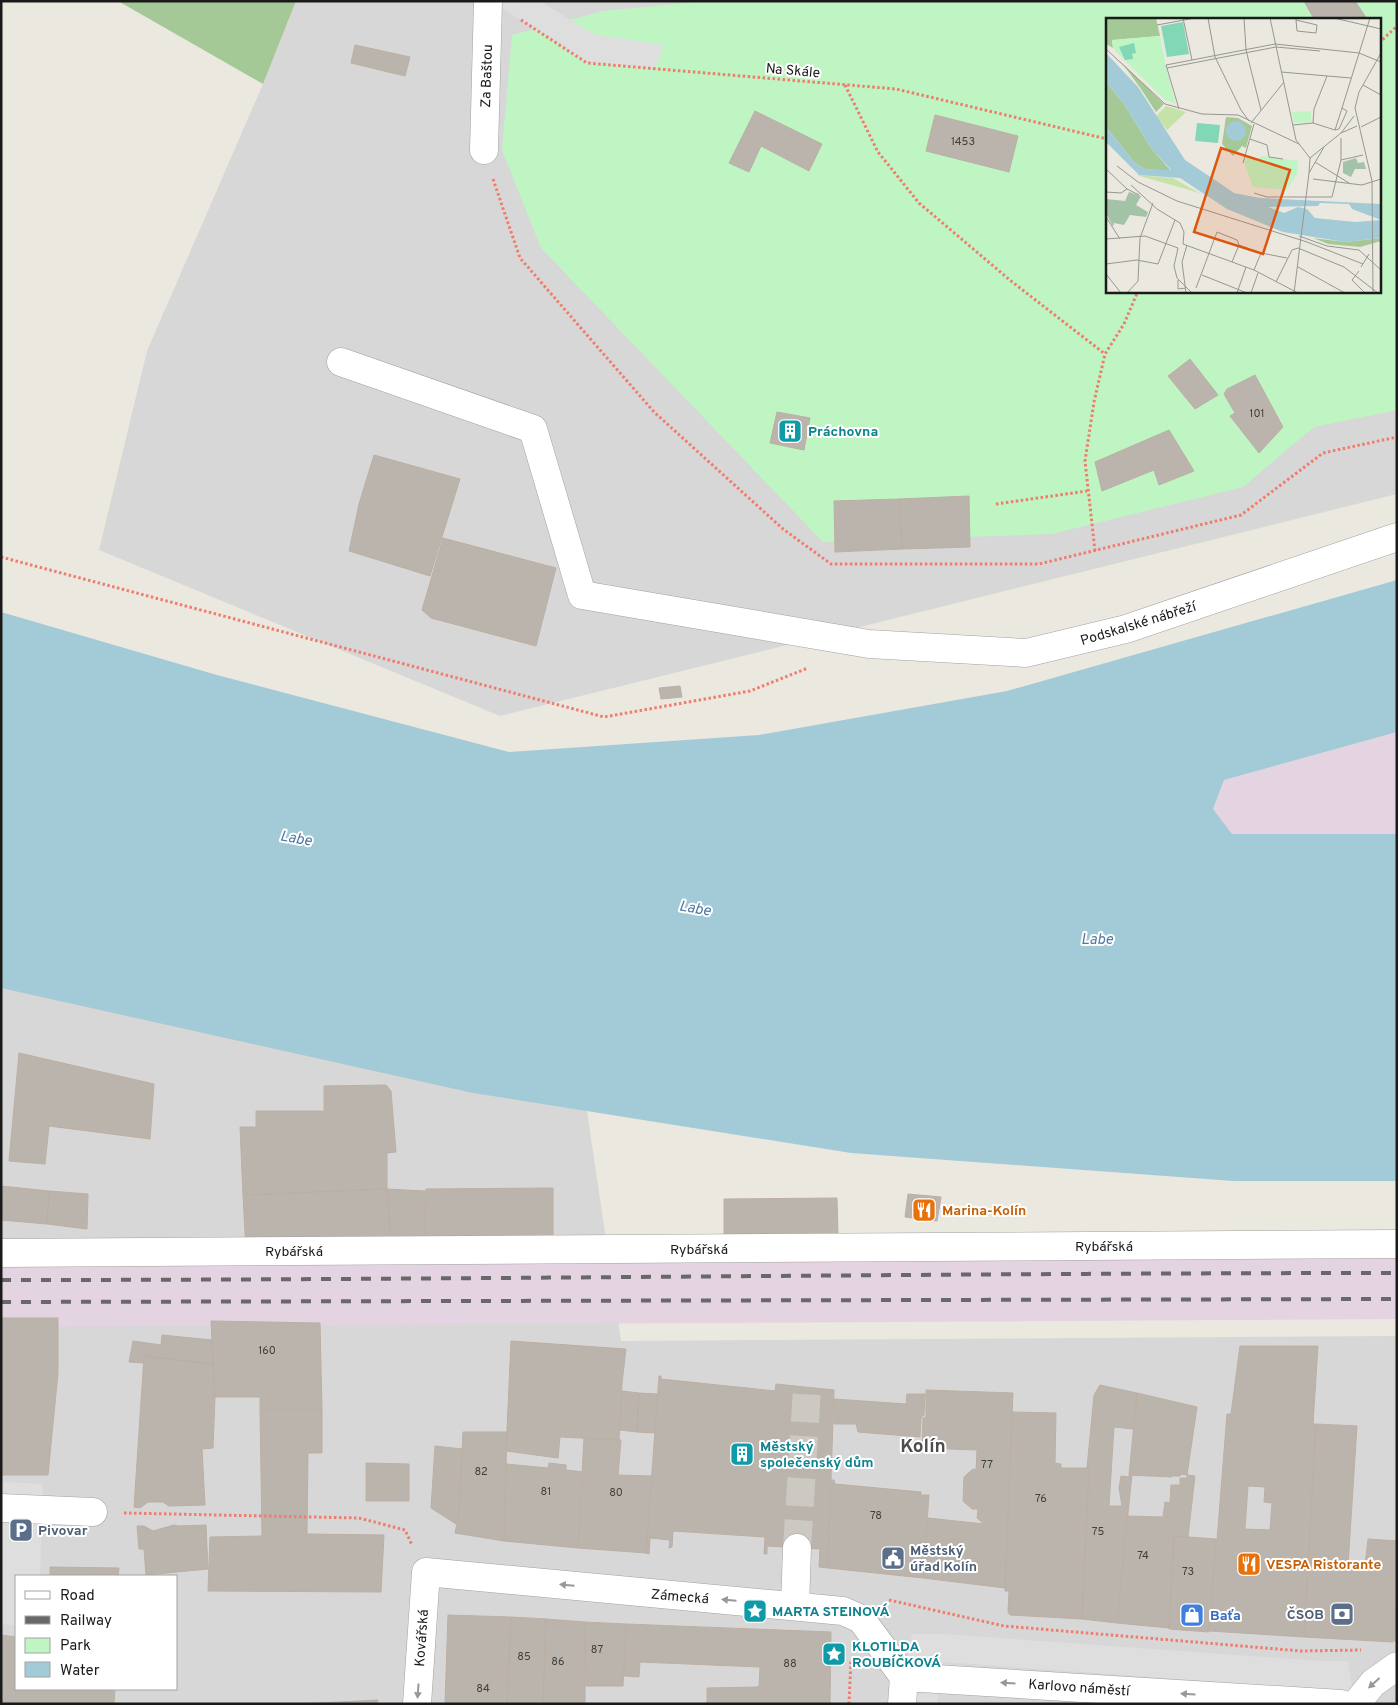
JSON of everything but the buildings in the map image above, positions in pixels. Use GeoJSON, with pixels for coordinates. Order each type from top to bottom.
{"type":"FeatureCollection","features":[{"type":"Feature","properties":{"kind":"street","name":"Za Baštou"},"geometry":{"type":"LineString","coordinates":[[484,150],[488,1]]}},
{"type":"Feature","properties":{"kind":"street","name":"Podskalské nábřeží"},"geometry":{"type":"LineString","coordinates":[[342,362],[533,429],[582,595],[869,644],[1026,653],[1126,629],[1397,537]]}},
{"type":"Feature","properties":{"kind":"street","name":"Rybářská"},"geometry":{"type":"LineString","coordinates":[[1,1253],[1397,1244]]}},
{"type":"Feature","properties":{"kind":"street"},"geometry":{"type":"LineString","coordinates":[[1,1508],[94,1512]]}},
{"type":"Feature","properties":{"kind":"street"},"geometry":{"type":"LineString","coordinates":[[795,1606],[797,1548]]}},
{"type":"Feature","properties":{"kind":"street","name":"Zámecká"},"geometry":{"type":"LineString","coordinates":[[426,1572],[843,1611],[861,1619],[904,1676]]}},
{"type":"Feature","properties":{"kind":"street","name":"Kovářská"},"geometry":{"type":"LineString","coordinates":[[417,1704],[426,1572]]}},
{"type":"Feature","properties":{"kind":"street"},"geometry":{"type":"LineString","coordinates":[[1356,1704],[1373,1683],[1397,1666]]}},
{"type":"Feature","properties":{"kind":"street"},"geometry":{"type":"LineString","coordinates":[[902,1704],[904,1676]]}},
{"type":"Feature","properties":{"kind":"street","name":"Karlovo náměstí"},"geometry":{"type":"LineString","coordinates":[[904,1676],[1341,1704]]}},
{"type":"Feature","properties":{"kind":"path","name":"Na Skále"},"geometry":{"type":"LineString","coordinates":[[515,17],[587,63],[896,89],[1106,139]]}},
{"type":"Feature","properties":{"kind":"path"},"geometry":{"type":"LineString","coordinates":[[1380,42],[1397,26]]}},
{"type":"Feature","properties":{"kind":"path"},"geometry":{"type":"LineString","coordinates":[[845,85],[878,152],[919,202],[1011,281],[1105,354]]}},
{"type":"Feature","properties":{"kind":"path"},"geometry":{"type":"LineString","coordinates":[[484,150],[520,258],[654,412],[783,529],[832,564],[1039,564],[1241,515],[1323,453],[1397,437]]}},
{"type":"Feature","properties":{"kind":"path"},"geometry":{"type":"LineString","coordinates":[[1095,551],[1085,461],[1094,402],[1105,354],[1124,324],[1138,292]]}},
{"type":"Feature","properties":{"kind":"path"},"geometry":{"type":"LineString","coordinates":[[996,504],[1087,491]]}},
{"type":"Feature","properties":{"kind":"path"},"geometry":{"type":"LineString","coordinates":[[1,557],[604,717],[750,691],[814,666]]}},
{"type":"Feature","properties":{"kind":"path"},"geometry":{"type":"LineString","coordinates":[[94,1512],[359,1518],[405,1530],[426,1572]]}},
{"type":"Feature","properties":{"kind":"path"},"geometry":{"type":"LineString","coordinates":[[888,1600],[1004,1626],[1301,1650],[1370,1650]]}},
{"type":"Feature","properties":{"kind":"path"},"geometry":{"type":"LineString","coordinates":[[849,1704],[851,1658]]}},
{"type":"Feature","properties":{"kind":"shaded area"},"geometry":{"type":"Polygon","coordinates":[[[296,1],[1397,1],[1397,494],[500,716],[99,550],[147,351],[263,84],[296,1]]]}},
{"type":"Feature","properties":{"kind":"shaded area"},"geometry":{"type":"Polygon","coordinates":[[[491,1],[540,1],[593,34],[664,45],[655,69],[587,63],[491,1]]]}},
{"type":"Feature","properties":{"kind":"shaded area"},"geometry":{"type":"Polygon","coordinates":[[[1397,732],[1397,834],[1232,834],[1213,809],[1224,780],[1397,732]]]}},
{"type":"Feature","properties":{"kind":"shaded area"},"geometry":{"type":"Polygon","coordinates":[[[1,987],[587,1111],[621,1341],[1397,1336],[1397,1704],[1,1704],[1,987]]]}},
{"type":"Feature","properties":{"kind":"shaded area"},"geometry":{"type":"Polygon","coordinates":[[[1373,1250],[1374,1258],[1397,1258],[1397,1319],[1,1327],[1,1259],[1151,1259],[1161,1251],[1162,1260],[1362,1258],[1363,1251],[1373,1250]]]}},
{"type":"Feature","properties":{"kind":"shaded area","name":"Pivovar"},"geometry":{"type":"Polygon","coordinates":[[[1,1482],[43,1484],[40,1575],[15,1575],[15,1626],[1,1624],[1,1482]]]}},
{"type":"Feature","properties":{"kind":"shaded area"},"geometry":{"type":"Polygon","coordinates":[[[912,1634],[944,1634],[1322,1661],[1348,1661],[1355,1704],[1319,1689],[943,1662],[937,1704],[903,1704],[904,1677],[912,1634]]]}},
{"type":"Feature","properties":{"kind":"green space"},"geometry":{"type":"Polygon","coordinates":[[[118,1],[296,1],[263,84],[118,1]]]}},
{"type":"Feature","properties":{"kind":"green space"},"geometry":{"type":"Polygon","coordinates":[[[707,1],[1397,1],[1397,410],[1314,427],[1243,487],[1052,534],[823,542],[541,248],[502,150],[512,35],[603,11],[707,1]]]}},
{"type":"Feature","properties":{"kind":"water","name":"Labe"},"geometry":{"type":"Polygon","coordinates":[[[1397,580],[1397,732],[1224,780],[1213,809],[1232,834],[1397,834],[1397,1181],[1233,1181],[851,1153],[473,1093],[1,988],[1,612],[217,675],[509,752],[759,735],[1007,691],[1397,580]]]}},
{"type":"Feature","properties":{"kind":"tunnel"},"geometry":{"type":"LineString","coordinates":[[797,1548],[807,1388]]}},
{"type":"Feature","properties":{"kind":"railway"},"geometry":{"type":"LineString","coordinates":[[1,1280],[1397,1273]]}},
{"type":"Feature","properties":{"kind":"railway"},"geometry":{"type":"LineString","coordinates":[[1,1302],[1397,1299]]}},
{"type":"Feature","properties":{"kind":"place","name":"Práchovna"},"geometry":{"type":"Point","coordinates":[790,431]}},
{"type":"Feature","properties":{"kind":"place","name":"Marina-Kolín"},"geometry":{"type":"Point","coordinates":[924,1210]}},
{"type":"Feature","properties":{"kind":"place","name":"Městský společenský dům"},"geometry":{"type":"Point","coordinates":[742,1454]}},
{"type":"Feature","properties":{"kind":"place","name":"Pivovar"},"geometry":{"type":"Point","coordinates":[21,1530]}},
{"type":"Feature","properties":{"kind":"place","name":"Městský úřad Kolín"},"geometry":{"type":"Point","coordinates":[893,1558]}},
{"type":"Feature","properties":{"kind":"place","name":"VESPA Ristorante"},"geometry":{"type":"Point","coordinates":[1249,1564]}},
{"type":"Feature","properties":{"kind":"place","name":"MARTA STEINOVÁ"},"geometry":{"type":"Point","coordinates":[755,1611]}},
{"type":"Feature","properties":{"kind":"place","name":"ČSOB"},"geometry":{"type":"Point","coordinates":[1342,1614]}},
{"type":"Feature","properties":{"kind":"place","name":"Baťa"},"geometry":{"type":"Point","coordinates":[1192,1615]}},
{"type":"Feature","properties":{"kind":"place","name":"KLOTILDA ROUBÍČKOVÁ"},"geometry":{"type":"Point","coordinates":[834,1654]}},
{"type":"Feature","properties":{"kind":"district","name":"Kolín"},"geometry":{"type":"Point","coordinates":[923,1445]}}]}
